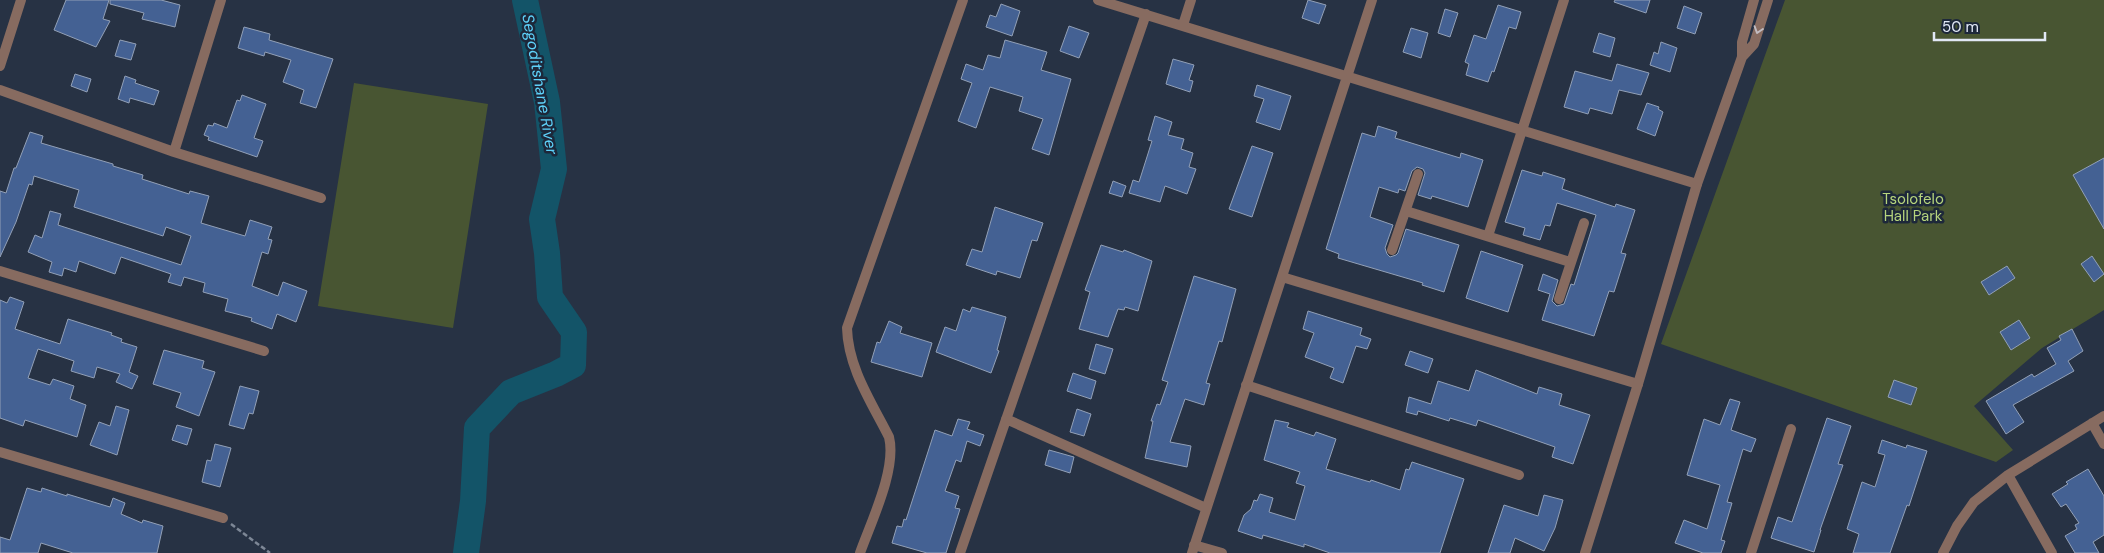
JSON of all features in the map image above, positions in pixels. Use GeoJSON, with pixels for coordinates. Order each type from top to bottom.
{"type":"FeatureCollection","features":[{"type":"Feature","properties":{"kind":"street"},"geometry":{"type":"LineString","coordinates":[[0,66],[21,0]]}},
{"type":"Feature","properties":{"kind":"street"},"geometry":{"type":"LineString","coordinates":[[174,152],[221,0]]}},
{"type":"Feature","properties":{"kind":"street"},"geometry":{"type":"LineString","coordinates":[[860,553],[890,466],[892,449],[889,438],[854,368],[848,346],[847,328],[963,0]]}},
{"type":"Feature","properties":{"kind":"street"},"geometry":{"type":"LineString","coordinates":[[1098,0],[1697,184]]}},
{"type":"Feature","properties":{"kind":"street"},"geometry":{"type":"LineString","coordinates":[[1182,25],[1191,0]]}},
{"type":"Feature","properties":{"kind":"street"},"geometry":{"type":"LineString","coordinates":[[1222,553],[1193,549],[1372,0]]}},
{"type":"Feature","properties":{"kind":"street"},"geometry":{"type":"LineString","coordinates":[[1488,236],[1564,0]]}},
{"type":"Feature","properties":{"kind":"street"},"geometry":{"type":"LineString","coordinates":[[1585,553],[1638,384],[1697,184],[1742,57],[1742,42],[1754,0]]}},
{"type":"Feature","properties":{"kind":"street"},"geometry":{"type":"LineString","coordinates":[[1742,57],[1754,44],[1768,0]]}},
{"type":"Feature","properties":{"kind":"street"},"geometry":{"type":"LineString","coordinates":[[960,553],[1146,14]]}},
{"type":"Feature","properties":{"kind":"street"},"geometry":{"type":"LineString","coordinates":[[0,90],[174,152],[321,198]]}},
{"type":"Feature","properties":{"kind":"street"},"geometry":{"type":"LineString","coordinates":[[1392,250],[1418,174]]}},
{"type":"Feature","properties":{"kind":"street"},"geometry":{"type":"LineString","coordinates":[[1406,211],[1570,262]]}},
{"type":"Feature","properties":{"kind":"street"},"geometry":{"type":"LineString","coordinates":[[1559,298],[1584,223]]}},
{"type":"Feature","properties":{"kind":"street"},"geometry":{"type":"LineString","coordinates":[[0,271],[264,350]]}},
{"type":"Feature","properties":{"kind":"street"},"geometry":{"type":"LineString","coordinates":[[1282,277],[1638,384]]}},
{"type":"Feature","properties":{"kind":"street"},"geometry":{"type":"LineString","coordinates":[[1246,385],[1519,474]]}},
{"type":"Feature","properties":{"kind":"street"},"geometry":{"type":"LineString","coordinates":[[1942,553],[1957,526],[1974,502],[2008,475],[2104,416]]}},
{"type":"Feature","properties":{"kind":"street"},"geometry":{"type":"LineString","coordinates":[[1006,419],[1206,508]]}},
{"type":"Feature","properties":{"kind":"street"},"geometry":{"type":"LineString","coordinates":[[2092,423],[2104,444]]}},
{"type":"Feature","properties":{"kind":"street"},"geometry":{"type":"LineString","coordinates":[[1751,553],[1791,429]]}},
{"type":"Feature","properties":{"kind":"street"},"geometry":{"type":"LineString","coordinates":[[0,452],[223,518]]}},
{"type":"Feature","properties":{"kind":"street"},"geometry":{"type":"LineString","coordinates":[[2008,475],[2052,553]]}},
{"type":"Feature","properties":{"kind":"path"},"geometry":{"type":"LineString","coordinates":[[223,518],[270,553]]}},
{"type":"Feature","properties":{"kind":"green space","name":"Tsolofelo Hall Park"},"geometry":{"type":"Polygon","coordinates":[[[1785,0],[2104,0],[2104,310],[2042,348],[1974,406],[2013,450],[1996,462],[1661,344],[1785,0]]]}},
{"type":"Feature","properties":{"kind":"green space"},"geometry":{"type":"Polygon","coordinates":[[[354,83],[488,104],[453,328],[318,306],[354,83]]]}},
{"type":"Feature","properties":{"kind":"building"},"geometry":{"type":"Polygon","coordinates":[[[66,0],[109,0],[103,19],[110,21],[96,47],[54,30],[66,0]]]}},
{"type":"Feature","properties":{"kind":"building"},"geometry":{"type":"Polygon","coordinates":[[[110,0],[161,0],[180,5],[175,27],[142,19],[144,13],[110,4],[110,0]]]}},
{"type":"Feature","properties":{"kind":"building"},"geometry":{"type":"Polygon","coordinates":[[[1308,0],[1326,5],[1319,24],[1302,18],[1308,0]]]}},
{"type":"Feature","properties":{"kind":"building"},"geometry":{"type":"Polygon","coordinates":[[[1615,0],[1650,0],[1646,13],[1614,2],[1615,0]]]}},
{"type":"Feature","properties":{"kind":"building"},"geometry":{"type":"Polygon","coordinates":[[[1001,4],[1020,11],[1012,36],[986,27],[990,15],[996,17],[1001,4]]]}},
{"type":"Feature","properties":{"kind":"building"},"geometry":{"type":"Polygon","coordinates":[[[1498,5],[1521,12],[1516,29],[1509,27],[1494,72],[1492,71],[1488,82],[1466,75],[1469,64],[1465,62],[1474,35],[1486,39],[1498,5]]]}},
{"type":"Feature","properties":{"kind":"building"},"geometry":{"type":"Polygon","coordinates":[[[1684,6],[1702,13],[1695,34],[1677,28],[1684,6]]]}},
{"type":"Feature","properties":{"kind":"building"},"geometry":{"type":"Polygon","coordinates":[[[1445,9],[1458,13],[1450,37],[1438,33],[1445,9]]]}},
{"type":"Feature","properties":{"kind":"building"},"geometry":{"type":"Polygon","coordinates":[[[1069,26],[1089,33],[1079,58],[1060,51],[1069,26]]]}},
{"type":"Feature","properties":{"kind":"building"},"geometry":{"type":"Polygon","coordinates":[[[244,27],[270,34],[269,40],[333,59],[316,108],[300,103],[304,90],[283,82],[291,60],[265,52],[264,56],[238,48],[244,27]]]}},
{"type":"Feature","properties":{"kind":"building"},"geometry":{"type":"Polygon","coordinates":[[[1411,28],[1428,33],[1421,58],[1403,52],[1411,28]]]}},
{"type":"Feature","properties":{"kind":"building"},"geometry":{"type":"Polygon","coordinates":[[[1599,33],[1615,38],[1610,57],[1593,52],[1599,33]]]}},
{"type":"Feature","properties":{"kind":"building"},"geometry":{"type":"Polygon","coordinates":[[[120,40],[136,44],[131,60],[115,56],[120,40]]]}},
{"type":"Feature","properties":{"kind":"building"},"geometry":{"type":"Polygon","coordinates":[[[1005,40],[1047,52],[1041,70],[1071,79],[1049,155],[1032,149],[1043,119],[1019,111],[1023,97],[990,87],[976,128],[958,121],[972,83],[961,79],[966,64],[983,70],[988,55],[1000,58],[1005,40]]]}},
{"type":"Feature","properties":{"kind":"building"},"geometry":{"type":"Polygon","coordinates":[[[1661,42],[1677,48],[1670,72],[1650,65],[1654,52],[1658,54],[1661,42]]]}},
{"type":"Feature","properties":{"kind":"building"},"geometry":{"type":"Polygon","coordinates":[[[1173,59],[1194,65],[1189,80],[1193,81],[1190,92],[1166,84],[1173,59]]]}},
{"type":"Feature","properties":{"kind":"building"},"geometry":{"type":"Polygon","coordinates":[[[1617,64],[1649,73],[1641,95],[1619,90],[1612,114],[1590,108],[1588,114],[1564,107],[1575,71],[1612,81],[1617,64]]]}},
{"type":"Feature","properties":{"kind":"building"},"geometry":{"type":"Polygon","coordinates":[[[75,74],[91,79],[87,92],[71,86],[75,74]]]}},
{"type":"Feature","properties":{"kind":"building"},"geometry":{"type":"Polygon","coordinates":[[[125,76],[136,80],[135,83],[159,91],[154,105],[130,98],[129,103],[118,99],[125,76]]]}},
{"type":"Feature","properties":{"kind":"building"},"geometry":{"type":"Polygon","coordinates":[[[1257,85],[1291,96],[1280,130],[1256,122],[1264,99],[1254,96],[1257,85]]]}},
{"type":"Feature","properties":{"kind":"building"},"geometry":{"type":"Polygon","coordinates":[[[242,95],[266,104],[254,138],[263,141],[257,157],[208,140],[209,137],[204,135],[208,125],[213,126],[214,123],[227,128],[237,100],[240,101],[242,95]]]}},
{"type":"Feature","properties":{"kind":"building"},"geometry":{"type":"Polygon","coordinates":[[[1647,103],[1659,107],[1658,109],[1663,112],[1655,136],[1637,129],[1647,103]]]}},
{"type":"Feature","properties":{"kind":"building"},"geometry":{"type":"Polygon","coordinates":[[[1155,116],[1172,122],[1168,135],[1184,139],[1181,149],[1193,153],[1189,167],[1196,169],[1187,194],[1165,186],[1160,202],[1129,193],[1133,180],[1139,182],[1152,141],[1148,140],[1155,116]]]}},
{"type":"Feature","properties":{"kind":"building"},"geometry":{"type":"Polygon","coordinates":[[[1378,126],[1397,132],[1395,138],[1460,158],[1461,153],[1483,160],[1468,207],[1432,196],[1431,199],[1418,195],[1425,173],[1423,169],[1417,167],[1412,171],[1405,191],[1399,189],[1398,193],[1379,187],[1370,217],[1393,225],[1385,248],[1390,257],[1398,253],[1406,229],[1459,245],[1444,292],[1422,285],[1423,283],[1338,258],[1339,254],[1326,249],[1362,133],[1375,137],[1378,126]]]}},
{"type":"Feature","properties":{"kind":"building"},"geometry":{"type":"Polygon","coordinates":[[[30,132],[43,136],[41,143],[113,164],[113,166],[143,175],[142,179],[189,194],[190,191],[209,196],[201,223],[245,236],[250,220],[272,227],[268,239],[272,240],[268,254],[262,252],[252,286],[278,296],[283,282],[307,291],[296,322],[277,314],[272,329],[251,321],[252,318],[225,311],[228,299],[203,292],[205,283],[184,277],[181,286],[168,282],[171,274],[121,257],[115,274],[79,261],[76,272],[64,268],[62,276],[49,272],[52,262],[28,252],[35,235],[42,238],[50,211],[61,214],[58,225],[181,265],[191,236],[166,227],[163,236],[74,207],[79,190],[34,176],[32,185],[29,184],[16,222],[0,257],[0,191],[6,193],[14,168],[16,168],[30,132]]]}},
{"type":"Feature","properties":{"kind":"building"},"geometry":{"type":"Polygon","coordinates":[[[1252,146],[1273,153],[1252,217],[1229,209],[1252,146]]]}},
{"type":"Feature","properties":{"kind":"building"},"geometry":{"type":"Polygon","coordinates":[[[2104,158],[2104,229],[2073,175],[2104,158]]]}},
{"type":"Feature","properties":{"kind":"building"},"geometry":{"type":"Polygon","coordinates":[[[1522,170],[1542,176],[1543,172],[1565,179],[1562,189],[1615,207],[1616,204],[1635,210],[1621,253],[1626,254],[1614,292],[1609,291],[1594,336],[1542,320],[1550,294],[1538,290],[1543,274],[1558,280],[1552,301],[1557,306],[1564,304],[1571,284],[1574,285],[1596,215],[1557,203],[1550,226],[1545,225],[1540,240],[1523,235],[1525,228],[1505,222],[1522,170]]]}},
{"type":"Feature","properties":{"kind":"building"},"geometry":{"type":"Polygon","coordinates":[[[1113,181],[1126,186],[1122,197],[1109,193],[1113,181]]]}},
{"type":"Feature","properties":{"kind":"building"},"geometry":{"type":"Polygon","coordinates":[[[995,207],[1043,223],[1037,241],[1032,240],[1020,278],[997,271],[996,275],[966,265],[972,249],[982,252],[995,207]]]}},
{"type":"Feature","properties":{"kind":"building"},"geometry":{"type":"Polygon","coordinates":[[[1101,245],[1123,252],[1124,250],[1152,261],[1138,311],[1125,307],[1124,310],[1118,309],[1108,337],[1079,329],[1090,292],[1085,290],[1101,245]]]}},
{"type":"Feature","properties":{"kind":"building"},"geometry":{"type":"Polygon","coordinates":[[[1481,251],[1523,265],[1508,312],[1466,298],[1481,251]]]}},
{"type":"Feature","properties":{"kind":"building"},"geometry":{"type":"Polygon","coordinates":[[[2092,256],[2104,274],[2094,282],[2081,264],[2092,256]]]}},
{"type":"Feature","properties":{"kind":"building"},"geometry":{"type":"Polygon","coordinates":[[[2007,266],[2015,278],[1989,295],[1981,282],[2007,266]]]}},
{"type":"Feature","properties":{"kind":"building"},"geometry":{"type":"Polygon","coordinates":[[[1194,276],[1236,289],[1222,342],[1219,341],[1206,383],[1210,384],[1204,405],[1185,399],[1170,442],[1191,446],[1187,467],[1145,458],[1153,421],[1151,421],[1157,404],[1160,405],[1168,382],[1162,380],[1194,276]]]}},
{"type":"Feature","properties":{"kind":"building"},"geometry":{"type":"Polygon","coordinates":[[[10,297],[24,302],[15,329],[60,344],[68,319],[112,333],[111,335],[122,339],[121,342],[137,347],[129,372],[138,376],[132,389],[116,382],[120,374],[97,367],[94,378],[71,371],[74,361],[38,349],[28,378],[50,385],[53,379],[74,386],[70,399],[86,405],[77,437],[25,420],[23,426],[0,418],[0,300],[7,303],[10,297]]]}},
{"type":"Feature","properties":{"kind":"building"},"geometry":{"type":"Polygon","coordinates":[[[972,307],[1006,317],[997,350],[999,351],[991,373],[936,352],[945,327],[956,331],[963,309],[970,312],[972,307]]]}},
{"type":"Feature","properties":{"kind":"building"},"geometry":{"type":"Polygon","coordinates":[[[1308,311],[1362,328],[1360,335],[1371,339],[1367,349],[1356,346],[1343,383],[1330,378],[1334,368],[1305,357],[1314,333],[1303,329],[1308,311]]]}},
{"type":"Feature","properties":{"kind":"building"},"geometry":{"type":"Polygon","coordinates":[[[2019,320],[2030,338],[2011,350],[2000,332],[2019,320]]]}},
{"type":"Feature","properties":{"kind":"building"},"geometry":{"type":"Polygon","coordinates":[[[889,321],[902,327],[900,333],[932,343],[922,377],[871,362],[877,342],[880,343],[889,321]]]}},
{"type":"Feature","properties":{"kind":"building"},"geometry":{"type":"Polygon","coordinates":[[[2072,329],[2083,351],[2068,361],[2074,371],[2013,405],[2024,422],[2006,434],[1986,401],[2032,374],[2034,377],[2056,364],[2047,348],[2061,340],[2059,336],[2072,329]]]}},
{"type":"Feature","properties":{"kind":"building"},"geometry":{"type":"Polygon","coordinates":[[[1096,344],[1113,349],[1105,374],[1089,369],[1096,344]]]}},
{"type":"Feature","properties":{"kind":"building"},"geometry":{"type":"Polygon","coordinates":[[[164,350],[204,361],[202,368],[215,372],[199,416],[176,407],[181,393],[153,384],[164,350]]]}},
{"type":"Feature","properties":{"kind":"building"},"geometry":{"type":"Polygon","coordinates":[[[1410,351],[1433,359],[1428,373],[1405,365],[1410,351]]]}},
{"type":"Feature","properties":{"kind":"building"},"geometry":{"type":"Polygon","coordinates":[[[1476,370],[1537,394],[1539,387],[1562,394],[1559,405],[1590,415],[1573,464],[1552,457],[1555,447],[1478,420],[1476,426],[1450,418],[1449,421],[1418,411],[1417,415],[1406,412],[1409,397],[1431,404],[1438,381],[1469,391],[1476,370]]]}},
{"type":"Feature","properties":{"kind":"building"},"geometry":{"type":"Polygon","coordinates":[[[1073,373],[1096,381],[1091,399],[1067,391],[1073,373]]]}},
{"type":"Feature","properties":{"kind":"building"},"geometry":{"type":"Polygon","coordinates":[[[1894,380],[1917,388],[1911,405],[1888,397],[1894,380]]]}},
{"type":"Feature","properties":{"kind":"building"},"geometry":{"type":"Polygon","coordinates":[[[240,386],[259,391],[253,414],[249,413],[244,429],[229,425],[240,386]]]}},
{"type":"Feature","properties":{"kind":"building"},"geometry":{"type":"Polygon","coordinates":[[[1730,399],[1740,402],[1731,430],[1756,439],[1751,452],[1743,449],[1727,502],[1732,503],[1721,540],[1725,541],[1721,553],[1703,553],[1675,543],[1684,520],[1707,529],[1720,485],[1687,475],[1704,419],[1720,425],[1730,399]]]}},
{"type":"Feature","properties":{"kind":"building"},"geometry":{"type":"Polygon","coordinates":[[[116,406],[129,410],[117,455],[90,445],[99,422],[110,426],[116,406]]]}},
{"type":"Feature","properties":{"kind":"building"},"geometry":{"type":"Polygon","coordinates":[[[1077,409],[1091,414],[1084,436],[1070,432],[1077,409]]]}},
{"type":"Feature","properties":{"kind":"building"},"geometry":{"type":"Polygon","coordinates":[[[1827,418],[1851,426],[1838,464],[1843,465],[1814,552],[1771,538],[1778,517],[1792,522],[1827,418]]]}},
{"type":"Feature","properties":{"kind":"building"},"geometry":{"type":"Polygon","coordinates":[[[958,419],[970,422],[967,429],[984,435],[980,446],[967,441],[961,462],[956,460],[945,491],[959,496],[955,508],[960,509],[946,553],[927,553],[892,543],[897,526],[902,527],[904,519],[906,520],[935,430],[952,436],[958,419]]]}},
{"type":"Feature","properties":{"kind":"building"},"geometry":{"type":"Polygon","coordinates":[[[1275,420],[1289,423],[1287,427],[1314,436],[1316,432],[1336,439],[1326,469],[1370,482],[1371,480],[1400,490],[1406,469],[1409,470],[1412,462],[1464,479],[1440,553],[1330,553],[1304,544],[1304,547],[1263,535],[1262,539],[1238,531],[1244,515],[1251,509],[1254,500],[1257,501],[1260,494],[1273,498],[1269,512],[1295,520],[1305,486],[1296,483],[1300,472],[1264,460],[1275,420]]]}},
{"type":"Feature","properties":{"kind":"building"},"geometry":{"type":"Polygon","coordinates":[[[177,425],[192,429],[187,445],[172,440],[177,425]]]}},
{"type":"Feature","properties":{"kind":"building"},"geometry":{"type":"Polygon","coordinates":[[[1882,440],[1906,448],[1907,445],[1927,451],[1909,506],[1907,505],[1890,553],[1853,553],[1859,534],[1847,529],[1862,482],[1875,487],[1885,455],[1878,453],[1882,440]]]}},
{"type":"Feature","properties":{"kind":"building"},"geometry":{"type":"Polygon","coordinates":[[[215,444],[231,448],[220,487],[202,482],[207,460],[211,461],[215,444]]]}},
{"type":"Feature","properties":{"kind":"building"},"geometry":{"type":"Polygon","coordinates":[[[1049,450],[1074,457],[1070,473],[1045,465],[1049,450]]]}},
{"type":"Feature","properties":{"kind":"building"},"geometry":{"type":"Polygon","coordinates":[[[2088,469],[2104,496],[2104,535],[2093,542],[2099,553],[2075,553],[2065,536],[2077,529],[2075,525],[2079,523],[2066,504],[2061,507],[2052,494],[2068,484],[2066,482],[2088,469]]]}},
{"type":"Feature","properties":{"kind":"building"},"geometry":{"type":"Polygon","coordinates":[[[27,488],[41,492],[42,488],[110,507],[113,498],[125,503],[121,514],[142,523],[143,520],[163,526],[157,553],[73,553],[41,543],[38,553],[0,553],[0,537],[10,540],[27,488]]]}},
{"type":"Feature","properties":{"kind":"building"},"geometry":{"type":"Polygon","coordinates":[[[1544,495],[1563,500],[1555,528],[1544,551],[1515,538],[1510,553],[1488,553],[1504,505],[1538,516],[1544,495]]]}},
{"type":"Feature","properties":{"kind":"waterway","name":"Segoditshane River"},"geometry":{"type":"LineString","coordinates":[[466,553],[473,501],[477,428],[511,392],[573,365],[574,332],[550,297],[547,253],[542,219],[554,169],[547,102],[525,0]]}}]}
